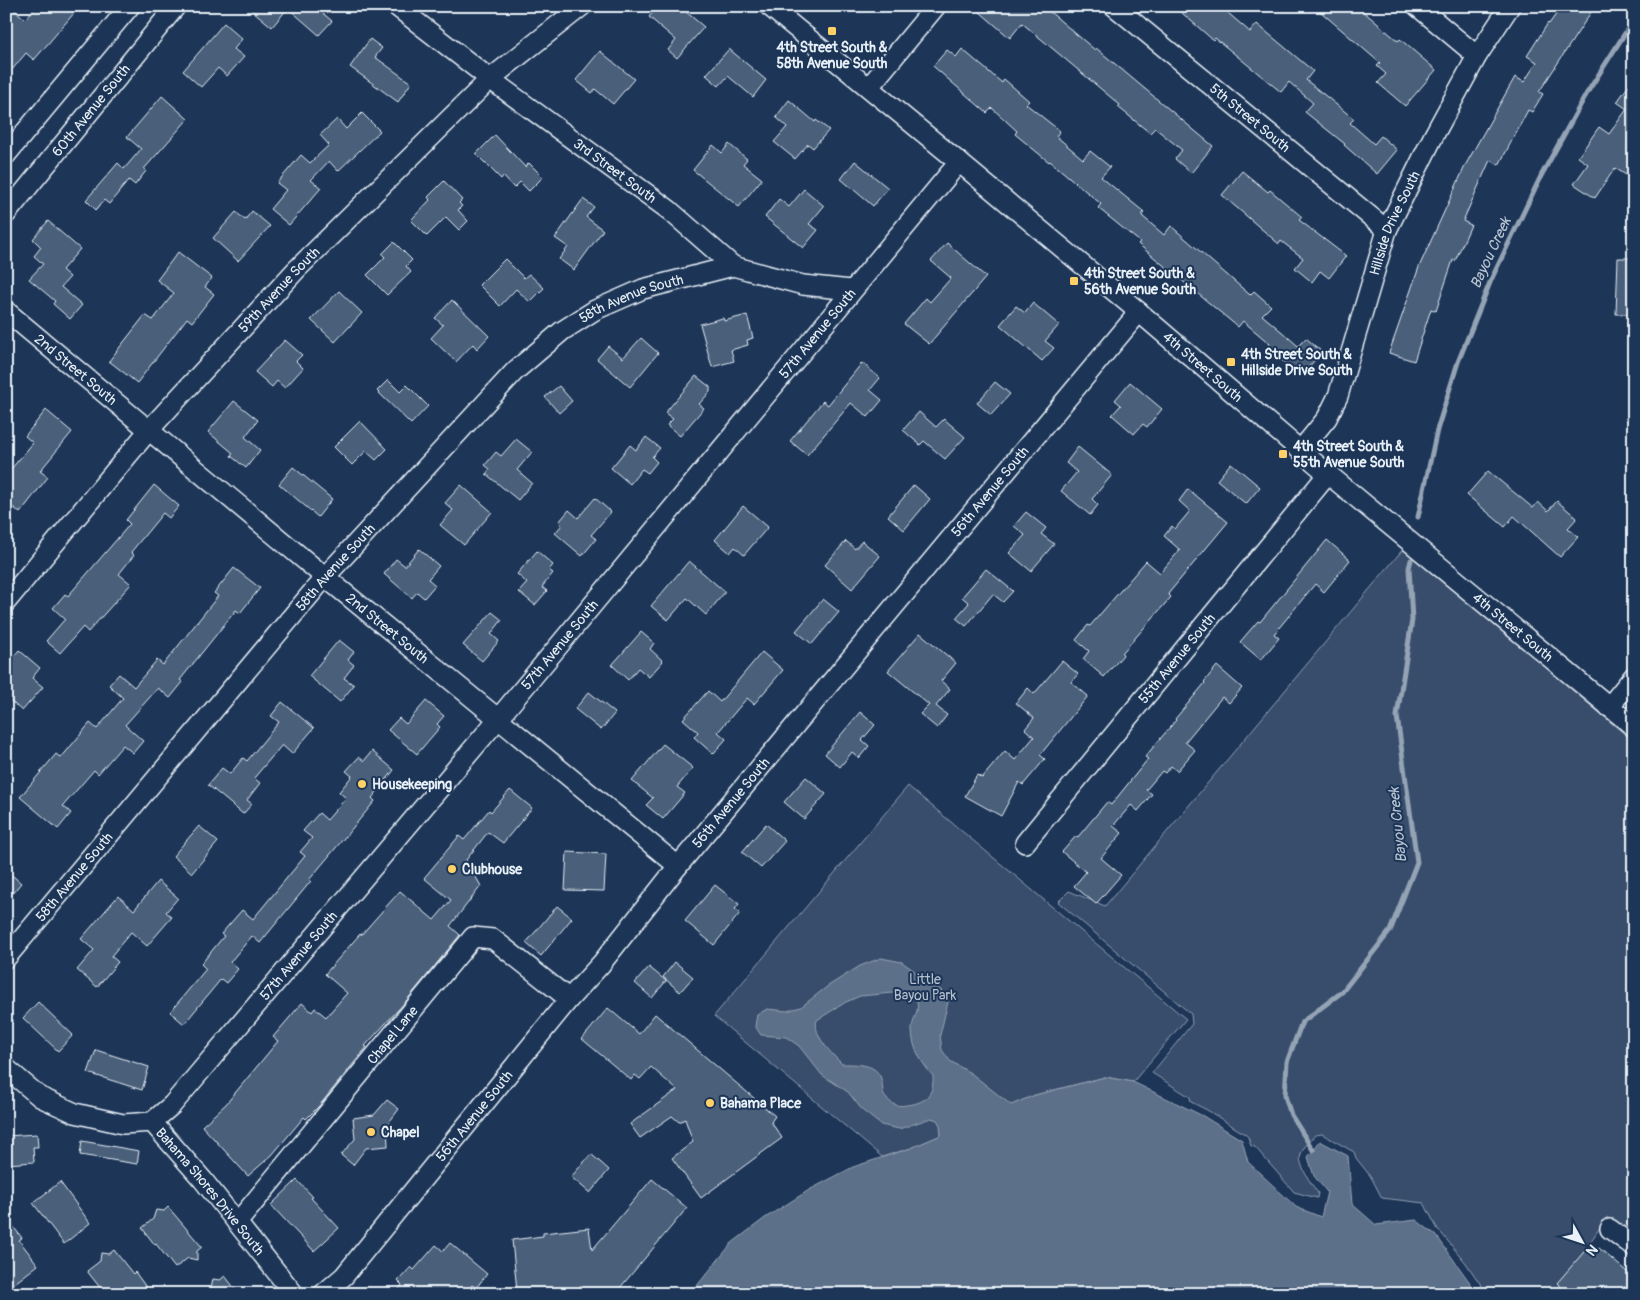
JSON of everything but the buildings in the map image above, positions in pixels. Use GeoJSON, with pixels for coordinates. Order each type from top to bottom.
{"type":"FeatureCollection","features":[{"type":"Feature","properties":{"kind":"street"},"geometry":{"type":"LineString","coordinates":[[6,155],[130,6]]}},
{"type":"Feature","properties":{"kind":"street","name":"60th Avenue South"},"geometry":{"type":"LineString","coordinates":[[6,214],[176,6]]}},
{"type":"Feature","properties":{"kind":"street","name":"3rd Street South"},"geometry":{"type":"LineString","coordinates":[[396,6],[490,79],[669,210],[733,266],[803,285],[851,290]]}},
{"type":"Feature","properties":{"kind":"street","name":"59th Avenue South"},"geometry":{"type":"LineString","coordinates":[[6,602],[149,430],[296,270],[490,79],[582,6]]}},
{"type":"Feature","properties":{"kind":"street","name":"4th Street South"},"geometry":{"type":"LineString","coordinates":[[769,6],[959,162],[1328,474],[1634,727]]}},
{"type":"Feature","properties":{"kind":"street"},"geometry":{"type":"LineString","coordinates":[[869,87],[936,6]]}},
{"type":"Feature","properties":{"kind":"street","name":"5th Street South"},"geometry":{"type":"LineString","coordinates":[[1114,6],[1387,230]]}},
{"type":"Feature","properties":{"kind":"street"},"geometry":{"type":"LineString","coordinates":[[1417,6],[1477,56]]}},
{"type":"Feature","properties":{"kind":"street","name":"Hillside Drive South"},"geometry":{"type":"LineString","coordinates":[[1301,450],[1327,418],[1338,396],[1387,230],[1434,134],[1477,56],[1510,6]]}},
{"type":"Feature","properties":{"kind":"street","name":"57th Avenue South"},"geometry":{"type":"LineString","coordinates":[[152,1122],[172,1105],[498,718],[959,162]]}},
{"type":"Feature","properties":{"kind":"street","name":"58th Avenue South"},"geometry":{"type":"LineString","coordinates":[[6,958],[325,577],[515,371],[562,330],[595,310],[643,289],[733,266]]}},
{"type":"Feature","properties":{"kind":"street","name":"2nd Street South"},"geometry":{"type":"LineString","coordinates":[[6,311],[325,577],[678,866]]}},
{"type":"Feature","properties":{"kind":"street","name":"56th Avenue South"},"geometry":{"type":"LineString","coordinates":[[323,1294],[344,1276],[569,999],[601,964],[678,866],[1138,312]]}},
{"type":"Feature","properties":{"kind":"street","name":"55th Avenue South"},"geometry":{"type":"LineString","coordinates":[[1025,843],[1328,474]]}},
{"type":"Feature","properties":{"kind":"street"},"geometry":{"type":"LineString","coordinates":[[1609,707],[1634,676]]}},
{"type":"Feature","properties":{"kind":"street","name":"Chapel Lane"},"geometry":{"type":"LineString","coordinates":[[237,1223],[474,937],[493,938],[569,999]]}},
{"type":"Feature","properties":{"kind":"street","name":"Bahama Shores Drive South"},"geometry":{"type":"LineString","coordinates":[[6,1068],[40,1097],[74,1113],[122,1124],[152,1122],[203,1180],[294,1294]]}},
{"type":"Feature","properties":{"kind":"street"},"geometry":{"type":"LineString","coordinates":[[1610,1229],[1634,1247]]}},
{"type":"Feature","properties":{"kind":"green space"},"geometry":{"type":"Polygon","coordinates":[[[1404,548],[1634,742],[1634,1237],[1607,1217],[1562,1284],[1567,1294],[1487,1294],[1466,1263],[1437,1228],[1424,1203],[1382,1198],[1371,1177],[1356,1158],[1354,1152],[1322,1134],[1315,1135],[1303,1149],[1300,1158],[1306,1174],[1318,1193],[1317,1198],[1294,1192],[1255,1147],[1251,1146],[1245,1134],[1191,1102],[1190,1097],[1152,1073],[1192,1024],[1191,1014],[1058,902],[1069,891],[1105,906],[1404,548]]]}},
{"type":"Feature","properties":{"kind":"green space","name":"Little Bayou Park"},"geometry":{"type":"Polygon","coordinates":[[[908,786],[1186,1019],[1133,1082],[1105,1077],[1035,1095],[911,1148],[882,1157],[714,1016],[908,786]]]}},
{"type":"Feature","properties":{"kind":"shaded area"},"geometry":{"type":"Polygon","coordinates":[[[881,958],[902,962],[942,991],[948,1002],[940,1035],[942,1050],[950,1061],[972,1074],[1011,1105],[1035,1095],[1105,1077],[1133,1082],[1203,1116],[1242,1140],[1248,1162],[1296,1207],[1321,1217],[1327,1192],[1314,1176],[1308,1157],[1320,1141],[1348,1156],[1352,1204],[1376,1225],[1416,1220],[1436,1235],[1478,1294],[690,1294],[732,1243],[765,1218],[809,1190],[853,1167],[911,1148],[941,1135],[940,1125],[937,1120],[931,1118],[899,1129],[881,1125],[863,1111],[848,1092],[822,1075],[799,1046],[786,1037],[761,1035],[755,1026],[757,1015],[767,1009],[787,1011],[801,1007],[828,986],[860,966],[881,958]],[[903,992],[860,996],[846,1002],[817,1020],[816,1026],[817,1032],[824,1044],[842,1064],[869,1066],[881,1078],[884,1096],[893,1104],[903,1106],[918,1103],[926,1098],[932,1086],[933,1076],[918,1055],[912,1037],[912,1025],[917,1010],[915,996],[903,992]]]}},
{"type":"Feature","properties":{"kind":"waterway","name":"Bayou Creek"},"geometry":{"type":"LineString","coordinates":[[1418,517],[1437,430],[1458,362],[1491,280],[1541,176],[1587,93],[1634,19]]}},
{"type":"Feature","properties":{"kind":"waterway","name":"Bayou Creek"},"geometry":{"type":"LineString","coordinates":[[1313,1150],[1291,1115],[1285,1096],[1287,1062],[1302,1022],[1342,992],[1390,931],[1417,862],[1397,716],[1412,620],[1409,568],[1411,560]]}},
{"type":"Feature","properties":{"kind":"place","name":"4th Street South & 58th Avenue South"},"geometry":{"type":"Point","coordinates":[832,31]}},
{"type":"Feature","properties":{"kind":"place","name":"4th Street South & 56th Avenue South"},"geometry":{"type":"Point","coordinates":[1074,281]}},
{"type":"Feature","properties":{"kind":"place","name":"4th Street South & Hillside Drive South"},"geometry":{"type":"Point","coordinates":[1231,362]}},
{"type":"Feature","properties":{"kind":"place","name":"4th Street South & 55th Avenue South"},"geometry":{"type":"Point","coordinates":[1283,454]}},
{"type":"Feature","properties":{"kind":"place","name":"Housekeeping"},"geometry":{"type":"Point","coordinates":[362,784]}},
{"type":"Feature","properties":{"kind":"place","name":"Clubhouse"},"geometry":{"type":"Point","coordinates":[452,869]}},
{"type":"Feature","properties":{"kind":"place","name":"Bahama Place"},"geometry":{"type":"Point","coordinates":[710,1103]}},
{"type":"Feature","properties":{"kind":"place","name":"Chapel"},"geometry":{"type":"Point","coordinates":[371,1132]}}]}
